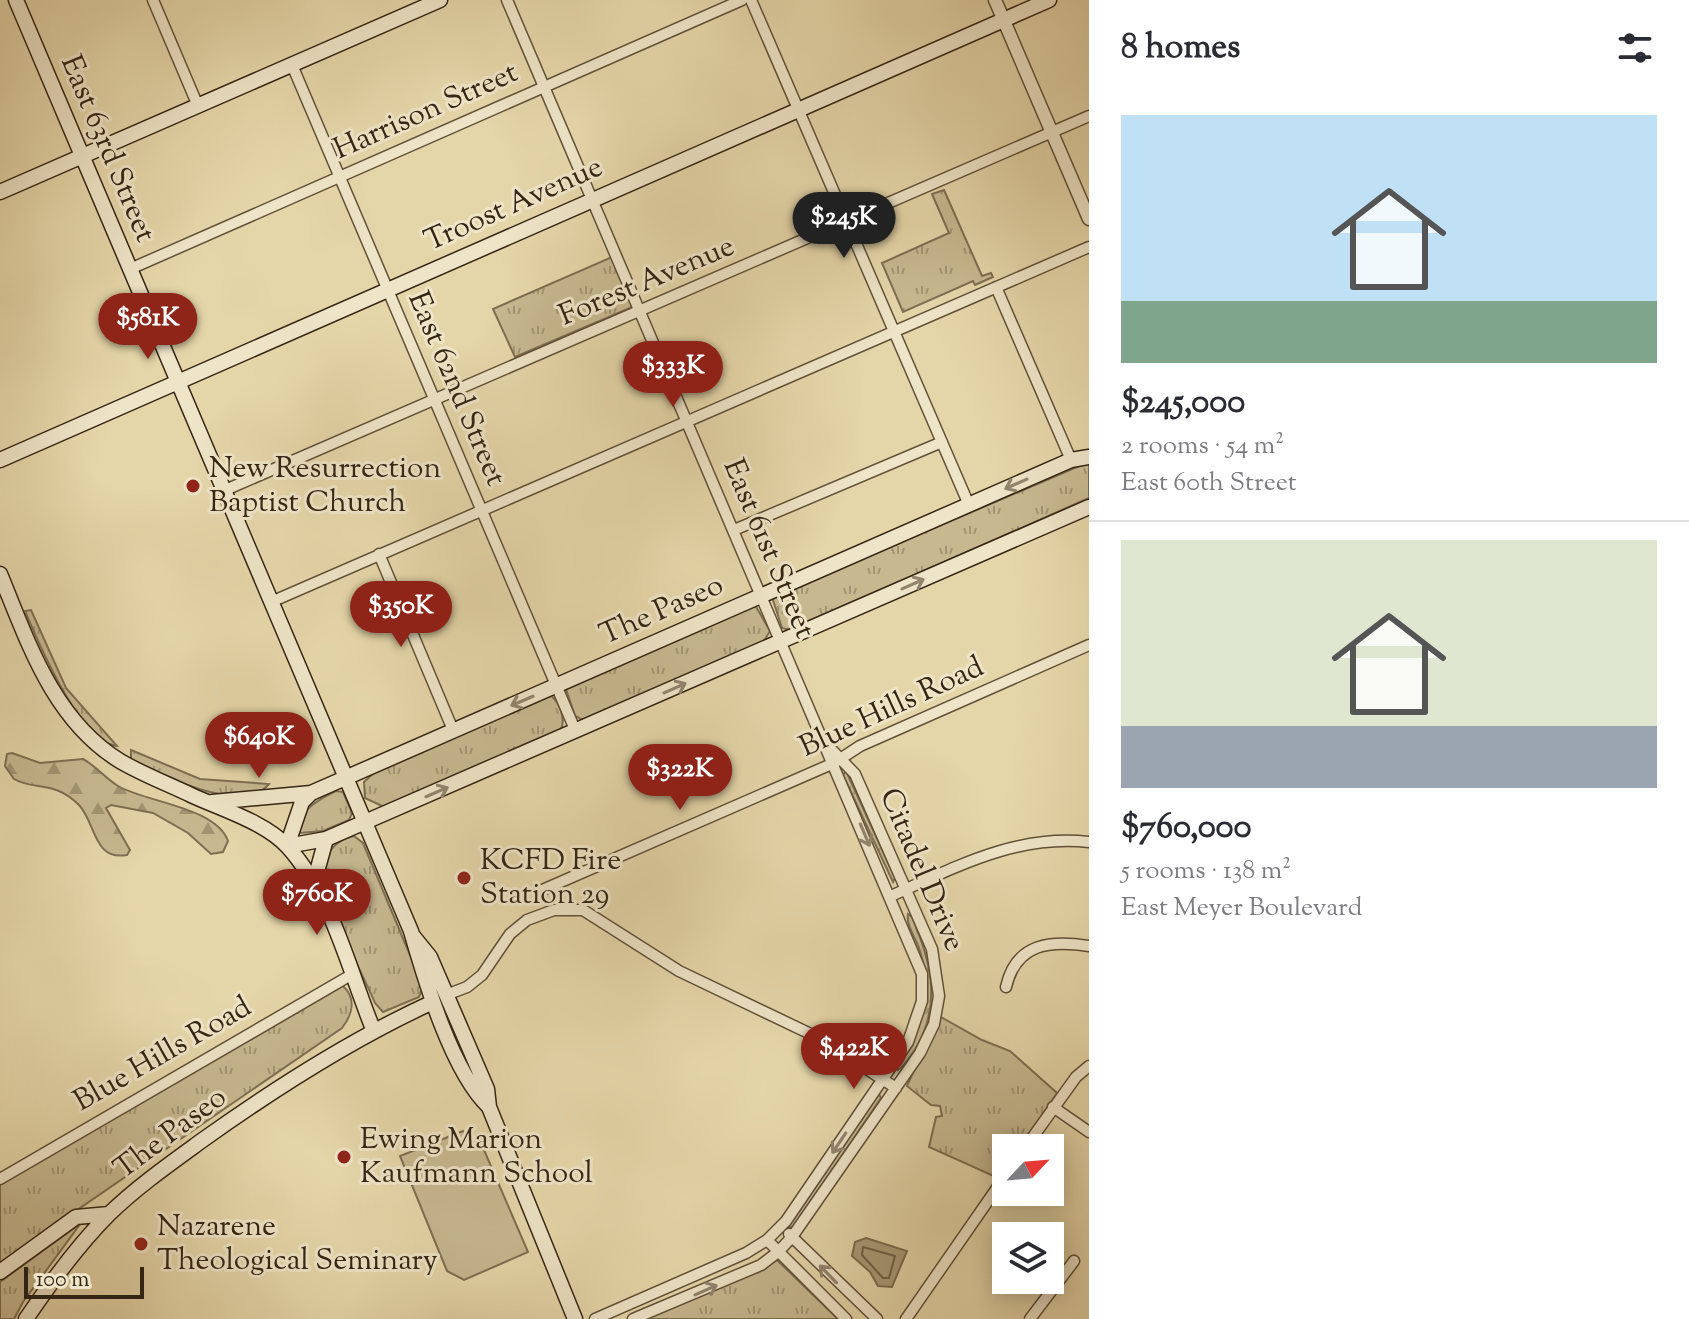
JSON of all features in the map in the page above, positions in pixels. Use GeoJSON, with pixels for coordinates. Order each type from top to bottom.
{"type":"FeatureCollection","features":[{"type":"Feature","properties":{"kind":"main road","name":"East 63rd Street"},"geometry":{"type":"LineString","coordinates":[[16,0],[413,936],[415,952],[440,998],[471,1083],[489,1107],[575,1319]]}},
{"type":"Feature","properties":{"kind":"main road"},"geometry":{"type":"LineString","coordinates":[[0,192],[440,0]]}},
{"type":"Feature","properties":{"kind":"main road","name":"Troost Avenue"},"geometry":{"type":"LineString","coordinates":[[0,460],[1049,0]]}},
{"type":"Feature","properties":{"kind":"main road","name":"The Paseo"},"geometry":{"type":"LineString","coordinates":[[206,802],[311,793],[1089,454]]}},
{"type":"Feature","properties":{"kind":"main road"},"geometry":{"type":"LineString","coordinates":[[287,846],[326,839],[1089,507]]}},
{"type":"Feature","properties":{"kind":"main road"},"geometry":{"type":"LineString","coordinates":[[0,574],[39,666],[75,722],[121,762],[253,825],[287,846],[313,886],[373,1029]]}},
{"type":"Feature","properties":{"kind":"main road"},"geometry":{"type":"LineString","coordinates":[[287,846],[302,802],[311,793]]}},
{"type":"Feature","properties":{"kind":"main road"},"geometry":{"type":"LineString","coordinates":[[313,886],[326,839]]}},
{"type":"Feature","properties":{"kind":"main road","name":"East 63rd Street"},"geometry":{"type":"LineString","coordinates":[[413,936],[430,957],[442,1004],[469,1047],[487,1089],[489,1107]]}},
{"type":"Feature","properties":{"kind":"main road","name":"The Paseo"},"geometry":{"type":"LineString","coordinates":[[0,1272],[76,1217],[109,1214],[151,1177],[239,1114],[373,1029],[440,998]]}},
{"type":"Feature","properties":{"kind":"main road"},"geometry":{"type":"LineString","coordinates":[[26,1319],[61,1267],[109,1214]]}},
{"type":"Feature","properties":{"kind":"street"},"geometry":{"type":"LineString","coordinates":[[153,0],[198,106]]}},
{"type":"Feature","properties":{"kind":"street","name":"East 61st Street"},"geometry":{"type":"LineString","coordinates":[[507,0],[825,743],[838,761]]}},
{"type":"Feature","properties":{"kind":"street","name":"Harrison Street"},"geometry":{"type":"LineString","coordinates":[[130,269],[742,0]]}},
{"type":"Feature","properties":{"kind":"street"},"geometry":{"type":"LineString","coordinates":[[751,0],[969,505]]}},
{"type":"Feature","properties":{"kind":"street"},"geometry":{"type":"LineString","coordinates":[[995,0],[1089,219]]}},
{"type":"Feature","properties":{"kind":"street","name":"East 62nd Street"},"geometry":{"type":"LineString","coordinates":[[292,65],[576,732]]}},
{"type":"Feature","properties":{"kind":"street","name":"Forest Avenue"},"geometry":{"type":"LineString","coordinates":[[223,491],[1089,116]]}},
{"type":"Feature","properties":{"kind":"street"},"geometry":{"type":"LineString","coordinates":[[271,602],[1089,247]]}},
{"type":"Feature","properties":{"kind":"street"},"geometry":{"type":"LineString","coordinates":[[996,287],[1071,460]]}},
{"type":"Feature","properties":{"kind":"street"},"geometry":{"type":"LineString","coordinates":[[734,530],[942,442]]}},
{"type":"Feature","properties":{"kind":"street"},"geometry":{"type":"LineString","coordinates":[[379,554],[453,730]]}},
{"type":"Feature","properties":{"kind":"street","name":"Blue Hills Road"},"geometry":{"type":"LineString","coordinates":[[540,891],[838,761],[876,738],[1089,645]]}},
{"type":"Feature","properties":{"kind":"street","name":"Citadel Drive"},"geometry":{"type":"LineString","coordinates":[[633,1319],[761,1265],[778,1252],[792,1237],[928,1039],[939,996],[932,949],[855,774],[838,761]]}},
{"type":"Feature","properties":{"kind":"street","name":"Citadel Drive"},"geometry":{"type":"LineString","coordinates":[[595,1319],[746,1253],[767,1240],[781,1226],[908,1042],[922,1001],[922,974],[838,761]]}},
{"type":"Feature","properties":{"kind":"street"},"geometry":{"type":"LineString","coordinates":[[891,896],[986,854],[1023,843],[1089,842]]}},
{"type":"Feature","properties":{"kind":"street"},"geometry":{"type":"LineString","coordinates":[[440,998],[467,987],[482,975],[510,934],[527,920],[549,911],[583,910],[679,971],[819,1038],[896,1088]]}},
{"type":"Feature","properties":{"kind":"street"},"geometry":{"type":"LineString","coordinates":[[1006,987],[1016,962],[1038,945],[1059,941],[1089,946]]}},
{"type":"Feature","properties":{"kind":"street","name":"Blue Hills Road"},"geometry":{"type":"LineString","coordinates":[[0,1179],[351,975]]}},
{"type":"Feature","properties":{"kind":"street"},"geometry":{"type":"LineString","coordinates":[[1035,1134],[1053,1107],[1089,1066]]}},
{"type":"Feature","properties":{"kind":"street"},"geometry":{"type":"LineString","coordinates":[[1053,1107],[1089,1132]]}},
{"type":"Feature","properties":{"kind":"street"},"geometry":{"type":"LineString","coordinates":[[906,1319],[992,1195]]}},
{"type":"Feature","properties":{"kind":"street"},"geometry":{"type":"LineString","coordinates":[[781,1226],[877,1319]]}},
{"type":"Feature","properties":{"kind":"street"},"geometry":{"type":"LineString","coordinates":[[767,1240],[846,1319]]}},
{"type":"Feature","properties":{"kind":"street"},"geometry":{"type":"LineString","coordinates":[[1030,1319],[1074,1261]]}},
{"type":"Feature","properties":{"kind":"green space"},"geometry":{"type":"Polygon","coordinates":[[[944,190],[982,276],[991,273],[993,277],[975,285],[973,281],[903,312],[882,263],[949,233],[932,194],[944,190]]]}},
{"type":"Feature","properties":{"kind":"green space"},"geometry":{"type":"Polygon","coordinates":[[[612,257],[632,305],[630,308],[515,357],[493,309],[612,257]]]}},
{"type":"Feature","properties":{"kind":"green space"},"geometry":{"type":"Polygon","coordinates":[[[1089,462],[1089,498],[790,630],[782,628],[772,597],[1089,462]]]}},
{"type":"Feature","properties":{"kind":"green space"},"geometry":{"type":"Polygon","coordinates":[[[755,605],[770,631],[764,641],[583,720],[575,716],[566,689],[755,605]]]}},
{"type":"Feature","properties":{"kind":"green space"},"geometry":{"type":"Polygon","coordinates":[[[31,610],[66,688],[117,746],[103,741],[75,710],[31,626],[25,611],[31,610]]]}},
{"type":"Feature","properties":{"kind":"green space"},"geometry":{"type":"Polygon","coordinates":[[[550,695],[561,711],[563,722],[560,731],[384,807],[365,798],[364,782],[376,771],[550,695]]]}},
{"type":"Feature","properties":{"kind":"green space"},"geometry":{"type":"Polygon","coordinates":[[[131,750],[200,779],[269,784],[257,793],[240,796],[201,790],[131,759],[131,750]]]}},
{"type":"Feature","properties":{"kind":"green space"},"geometry":{"type":"Polygon","coordinates":[[[7,754],[40,763],[83,759],[130,792],[210,820],[228,841],[223,852],[211,854],[188,833],[153,813],[111,805],[106,808],[130,850],[127,855],[108,852],[101,847],[85,813],[70,797],[53,789],[14,779],[5,766],[7,754]]]}},
{"type":"Feature","properties":{"kind":"green space"},"geometry":{"type":"Polygon","coordinates":[[[846,771],[895,878],[893,882],[843,775],[846,771]]]}},
{"type":"Feature","properties":{"kind":"green space"},"geometry":{"type":"Polygon","coordinates":[[[336,791],[343,792],[352,813],[349,820],[323,831],[300,833],[305,812],[315,802],[336,791]]]}},
{"type":"Feature","properties":{"kind":"green space"},"geometry":{"type":"Polygon","coordinates":[[[354,836],[363,843],[423,986],[419,997],[383,1012],[375,1003],[345,939],[323,876],[327,855],[341,841],[354,836]]]}},
{"type":"Feature","properties":{"kind":"green space"},"geometry":{"type":"Polygon","coordinates":[[[908,914],[924,949],[931,997],[925,1030],[911,1056],[898,1070],[897,1066],[913,1038],[925,995],[923,964],[908,914]]]}},
{"type":"Feature","properties":{"kind":"green space"},"geometry":{"type":"Polygon","coordinates":[[[343,986],[350,996],[352,1007],[342,1028],[0,1263],[0,1184],[343,986]]]}},
{"type":"Feature","properties":{"kind":"green space"},"geometry":{"type":"Polygon","coordinates":[[[939,1016],[982,1040],[1010,1051],[1057,1093],[1029,1134],[992,1134],[992,1175],[929,1147],[936,1117],[942,1116],[940,1106],[931,1105],[907,1086],[939,1016]]]}},
{"type":"Feature","properties":{"kind":"green space"},"geometry":{"type":"Polygon","coordinates":[[[879,1094],[881,1098],[794,1226],[789,1228],[789,1223],[879,1094]]]}},
{"type":"Feature","properties":{"kind":"green space"},"geometry":{"type":"Polygon","coordinates":[[[463,1131],[471,1141],[481,1143],[528,1252],[464,1280],[447,1271],[400,1156],[463,1131]]]}},
{"type":"Feature","properties":{"kind":"green space"},"geometry":{"type":"Polygon","coordinates":[[[81,1223],[14,1319],[0,1319],[0,1282],[81,1223]]]}},
{"type":"Feature","properties":{"kind":"green space"},"geometry":{"type":"Polygon","coordinates":[[[777,1260],[838,1319],[645,1319],[777,1260]]]}},
{"type":"Feature","properties":{"kind":"water"},"geometry":{"type":"Polygon","coordinates":[[[866,1238],[907,1251],[892,1287],[878,1286],[870,1272],[852,1256],[855,1242],[866,1238]]]}},
{"type":"Feature","properties":{"kind":"place","name":"New Resurrection Baptist Church"},"geometry":{"type":"Point","coordinates":[193,486]}},
{"type":"Feature","properties":{"kind":"place","name":"KCFD Fire Station 29"},"geometry":{"type":"Point","coordinates":[464,878]}},
{"type":"Feature","properties":{"kind":"place","name":"Ewing Marion Kaufmann School"},"geometry":{"type":"Point","coordinates":[344,1157]}},
{"type":"Feature","properties":{"kind":"place","name":"Nazarene Theological Seminary"},"geometry":{"type":"Point","coordinates":[141,1244]}}]}
